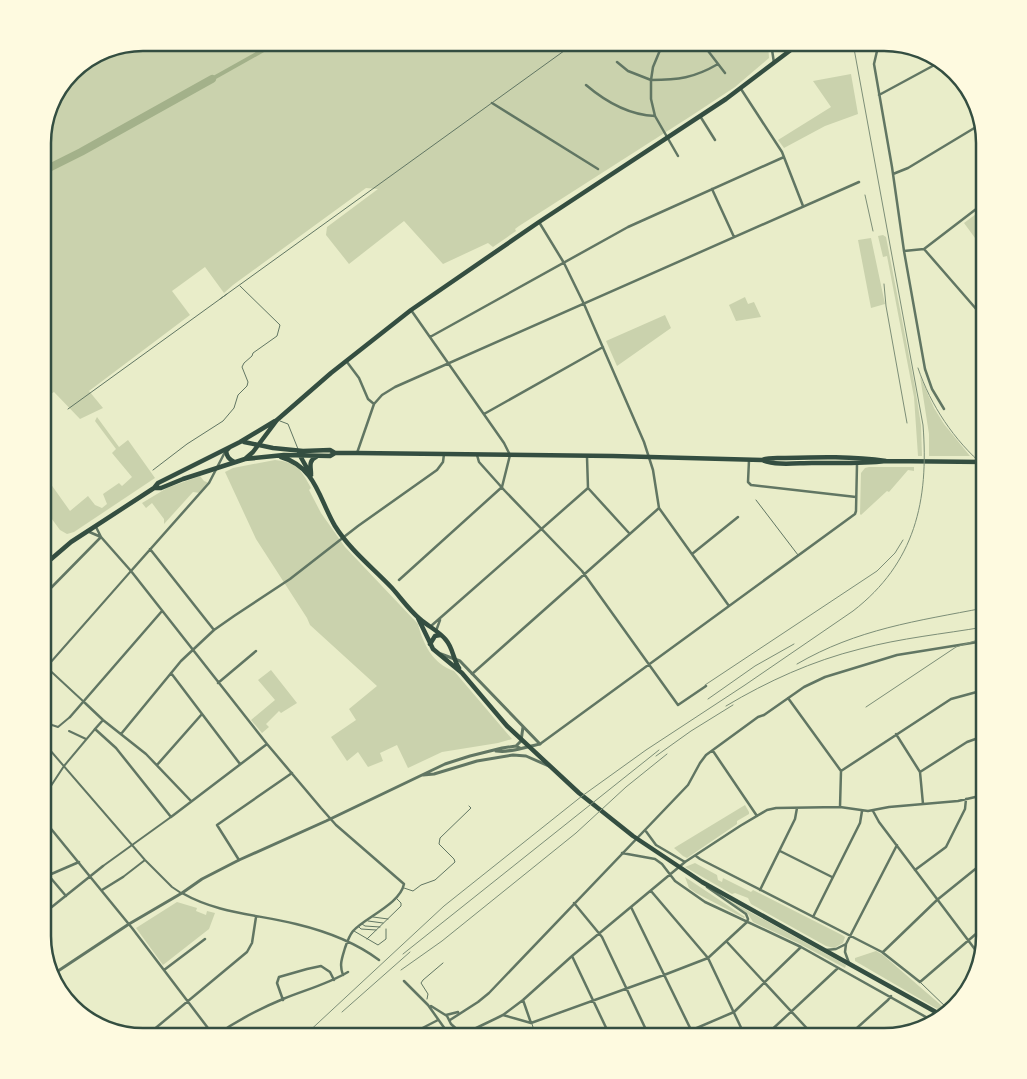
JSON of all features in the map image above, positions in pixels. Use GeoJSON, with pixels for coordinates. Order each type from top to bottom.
{"type":"FeatureCollection","features":[{"type":"Feature","properties":{"kind":"main road"},"geometry":{"type":"LineString","coordinates":[[245,459],[253,452],[277,420],[346,361],[411,310],[539,222],[700,116],[789,51]]}},
{"type":"Feature","properties":{"kind":"main road"},"geometry":{"type":"LineString","coordinates":[[51,558],[58,551],[161,482],[228,449],[277,420]]}},
{"type":"Feature","properties":{"kind":"main road"},"geometry":{"type":"LineString","coordinates":[[267,432],[267,439],[273,448]]}},
{"type":"Feature","properties":{"kind":"main road"},"geometry":{"type":"LineString","coordinates":[[240,442],[317,456],[330,456],[335,453]]}},
{"type":"Feature","properties":{"kind":"main road"},"geometry":{"type":"LineString","coordinates":[[228,449],[229,459],[234,462]]}},
{"type":"Feature","properties":{"kind":"main road"},"geometry":{"type":"LineString","coordinates":[[154,488],[161,488],[202,472],[245,459],[330,450],[335,453],[749,460],[804,457],[886,461]]}},
{"type":"Feature","properties":{"kind":"main road"},"geometry":{"type":"LineString","coordinates":[[298,464],[301,452]]}},
{"type":"Feature","properties":{"kind":"main road"},"geometry":{"type":"LineString","coordinates":[[301,452],[312,474]]}},
{"type":"Feature","properties":{"kind":"main road"},"geometry":{"type":"LineString","coordinates":[[279,456],[298,464],[312,480],[335,526],[418,618],[436,630],[438,635],[448,643],[462,674]]}},
{"type":"Feature","properties":{"kind":"main road"},"geometry":{"type":"LineString","coordinates":[[312,480],[311,460],[317,456]]}},
{"type":"Feature","properties":{"kind":"main road"},"geometry":{"type":"LineString","coordinates":[[762,460],[785,464],[886,461],[976,462]]}},
{"type":"Feature","properties":{"kind":"main road"},"geometry":{"type":"LineString","coordinates":[[418,618],[430,645],[438,654],[450,662],[462,674],[507,726],[550,768],[607,816],[702,882],[935,1012]]}},
{"type":"Feature","properties":{"kind":"main road"},"geometry":{"type":"LineString","coordinates":[[430,645],[430,642],[438,635]]}},
{"type":"Feature","properties":{"kind":"street"},"geometry":{"type":"LineString","coordinates":[[660,51],[653,67],[651,100],[655,116],[678,156]]}},
{"type":"Feature","properties":{"kind":"street"},"geometry":{"type":"LineString","coordinates":[[708,51],[725,73]]}},
{"type":"Feature","properties":{"kind":"street"},"geometry":{"type":"LineString","coordinates":[[772,51],[774,62]]}},
{"type":"Feature","properties":{"kind":"street"},"geometry":{"type":"LineString","coordinates":[[878,51],[875,56],[874,64],[925,369],[932,389],[944,409]]}},
{"type":"Feature","properties":{"kind":"street"},"geometry":{"type":"LineString","coordinates":[[618,62],[628,71],[651,80],[674,80],[690,77],[718,64]]}},
{"type":"Feature","properties":{"kind":"street"},"geometry":{"type":"LineString","coordinates":[[879,95],[933,66]]}},
{"type":"Feature","properties":{"kind":"street"},"geometry":{"type":"LineString","coordinates":[[586,85],[600,97],[616,106],[634,114],[655,116]]}},
{"type":"Feature","properties":{"kind":"street"},"geometry":{"type":"LineString","coordinates":[[740,88],[784,157],[803,206]]}},
{"type":"Feature","properties":{"kind":"street"},"geometry":{"type":"LineString","coordinates":[[492,103],[598,169]]}},
{"type":"Feature","properties":{"kind":"street"},"geometry":{"type":"LineString","coordinates":[[700,116],[715,140]]}},
{"type":"Feature","properties":{"kind":"street"},"geometry":{"type":"LineString","coordinates":[[892,174],[908,168],[974,128]]}},
{"type":"Feature","properties":{"kind":"street"},"geometry":{"type":"LineString","coordinates":[[430,338],[639,221],[784,157]]}},
{"type":"Feature","properties":{"kind":"street"},"geometry":{"type":"LineString","coordinates":[[357,453],[374,404],[382,395],[395,387],[859,182]]}},
{"type":"Feature","properties":{"kind":"street"},"geometry":{"type":"LineString","coordinates":[[712,189],[734,237]]}},
{"type":"Feature","properties":{"kind":"street"},"geometry":{"type":"LineString","coordinates":[[904,251],[924,249],[976,209]]}},
{"type":"Feature","properties":{"kind":"street"},"geometry":{"type":"LineString","coordinates":[[539,222],[564,263],[603,347],[649,458],[659,508],[729,606]]}},
{"type":"Feature","properties":{"kind":"street"},"geometry":{"type":"LineString","coordinates":[[924,249],[976,309]]}},
{"type":"Feature","properties":{"kind":"street"},"geometry":{"type":"LineString","coordinates":[[399,580],[502,487],[508,470],[510,455],[484,414],[411,310]]}},
{"type":"Feature","properties":{"kind":"street"},"geometry":{"type":"LineString","coordinates":[[484,414],[603,347]]}},
{"type":"Feature","properties":{"kind":"street"},"geometry":{"type":"LineString","coordinates":[[346,361],[359,378],[368,399],[374,404]]}},
{"type":"Feature","properties":{"kind":"street"},"geometry":{"type":"LineString","coordinates":[[51,661],[209,483],[228,449]]}},
{"type":"Feature","properties":{"kind":"street"},"geometry":{"type":"LineString","coordinates":[[121,734],[171,673],[214,630],[290,579],[344,537],[437,470],[443,462],[444,454]]}},
{"type":"Feature","properties":{"kind":"street"},"geometry":{"type":"LineString","coordinates":[[477,455],[479,462],[584,575],[678,705],[706,686]]}},
{"type":"Feature","properties":{"kind":"street"},"geometry":{"type":"LineString","coordinates":[[588,456],[588,488],[629,533]]}},
{"type":"Feature","properties":{"kind":"street"},"geometry":{"type":"LineString","coordinates":[[749,460],[748,482],[752,485],[856,497]]}},
{"type":"Feature","properties":{"kind":"street"},"geometry":{"type":"LineString","coordinates":[[58,970],[202,879],[238,860],[457,759],[540,744],[855,514],[857,463]]}},
{"type":"Feature","properties":{"kind":"street"},"geometry":{"type":"LineString","coordinates":[[202,472],[209,476],[210,480]]}},
{"type":"Feature","properties":{"kind":"street"},"geometry":{"type":"LineString","coordinates":[[431,626],[588,488]]}},
{"type":"Feature","properties":{"kind":"street"},"geometry":{"type":"LineString","coordinates":[[472,674],[659,508]]}},
{"type":"Feature","properties":{"kind":"street"},"geometry":{"type":"LineString","coordinates":[[692,554],[738,517]]}},
{"type":"Feature","properties":{"kind":"street"},"geometry":{"type":"LineString","coordinates":[[95,526],[266,744],[292,772],[330,819],[404,884],[404,888],[396,898],[354,931],[347,942],[340,966],[343,975]]}},
{"type":"Feature","properties":{"kind":"street"},"geometry":{"type":"LineString","coordinates":[[87,531],[102,537]]}},
{"type":"Feature","properties":{"kind":"street"},"geometry":{"type":"LineString","coordinates":[[51,588],[102,537]]}},
{"type":"Feature","properties":{"kind":"street"},"geometry":{"type":"LineString","coordinates":[[150,549],[214,630]]}},
{"type":"Feature","properties":{"kind":"street"},"geometry":{"type":"LineString","coordinates":[[52,725],[58,727],[70,717],[162,611]]}},
{"type":"Feature","properties":{"kind":"street"},"geometry":{"type":"LineString","coordinates":[[436,630],[441,618]]}},
{"type":"Feature","properties":{"kind":"street"},"geometry":{"type":"LineString","coordinates":[[450,1020],[481,1000],[547,932],[688,785],[703,758],[751,722],[804,687],[825,677],[888,658],[976,642]]}},
{"type":"Feature","properties":{"kind":"street"},"geometry":{"type":"LineString","coordinates":[[218,683],[256,651]]}},
{"type":"Feature","properties":{"kind":"street"},"geometry":{"type":"LineString","coordinates":[[438,654],[460,661],[540,744]]}},
{"type":"Feature","properties":{"kind":"street"},"geometry":{"type":"LineString","coordinates":[[51,672],[103,720],[157,764],[191,801]]}},
{"type":"Feature","properties":{"kind":"street"},"geometry":{"type":"LineString","coordinates":[[171,673],[240,764]]}},
{"type":"Feature","properties":{"kind":"street"},"geometry":{"type":"LineString","coordinates":[[840,771],[951,699],[976,692]]}},
{"type":"Feature","properties":{"kind":"street"},"geometry":{"type":"LineString","coordinates":[[788,698],[840,771],[840,807]]}},
{"type":"Feature","properties":{"kind":"street"},"geometry":{"type":"LineString","coordinates":[[157,764],[202,714]]}},
{"type":"Feature","properties":{"kind":"street"},"geometry":{"type":"LineString","coordinates":[[51,785],[64,766],[103,720]]}},
{"type":"Feature","properties":{"kind":"street"},"geometry":{"type":"LineString","coordinates":[[518,747],[523,727]]}},
{"type":"Feature","properties":{"kind":"street"},"geometry":{"type":"LineString","coordinates":[[95,729],[116,748],[171,817]]}},
{"type":"Feature","properties":{"kind":"street"},"geometry":{"type":"LineString","coordinates":[[70,731],[86,739]]}},
{"type":"Feature","properties":{"kind":"street"},"geometry":{"type":"LineString","coordinates":[[896,734],[920,772],[923,804]]}},
{"type":"Feature","properties":{"kind":"street"},"geometry":{"type":"LineString","coordinates":[[920,772],[967,742],[976,739]]}},
{"type":"Feature","properties":{"kind":"street"},"geometry":{"type":"LineString","coordinates":[[51,907],[266,744]]}},
{"type":"Feature","properties":{"kind":"street"},"geometry":{"type":"LineString","coordinates":[[712,750],[757,816]]}},
{"type":"Feature","properties":{"kind":"street"},"geometry":{"type":"LineString","coordinates":[[51,752],[134,845],[145,860],[172,887],[210,907],[311,928],[347,942],[379,960]]}},
{"type":"Feature","properties":{"kind":"street"},"geometry":{"type":"LineString","coordinates":[[420,776],[434,774],[477,761],[520,755],[532,758],[550,768]]}},
{"type":"Feature","properties":{"kind":"street"},"geometry":{"type":"LineString","coordinates":[[238,860],[217,825],[292,772]]}},
{"type":"Feature","properties":{"kind":"street"},"geometry":{"type":"LineString","coordinates":[[476,1028],[503,1015],[523,1000],[600,932],[685,862],[767,810],[776,808],[840,807],[873,811],[889,807],[976,797]]}},
{"type":"Feature","properties":{"kind":"street"},"geometry":{"type":"LineString","coordinates":[[915,870],[946,847],[965,809],[966,799]]}},
{"type":"Feature","properties":{"kind":"street"},"geometry":{"type":"LineString","coordinates":[[760,890],[795,819],[797,808]]}},
{"type":"Feature","properties":{"kind":"street"},"geometry":{"type":"LineString","coordinates":[[813,917],[860,823],[862,811]]}},
{"type":"Feature","properties":{"kind":"street"},"geometry":{"type":"LineString","coordinates":[[873,811],[879,822],[975,949]]}},
{"type":"Feature","properties":{"kind":"street"},"geometry":{"type":"LineString","coordinates":[[51,829],[129,924],[208,1028]]}},
{"type":"Feature","properties":{"kind":"street"},"geometry":{"type":"LineString","coordinates":[[645,830],[656,845],[685,862]]}},
{"type":"Feature","properties":{"kind":"street"},"geometry":{"type":"LineString","coordinates":[[849,963],[845,952],[846,944],[897,845]]}},
{"type":"Feature","properties":{"kind":"street"},"geometry":{"type":"LineString","coordinates":[[779,851],[832,877]]}},
{"type":"Feature","properties":{"kind":"street"},"geometry":{"type":"LineString","coordinates":[[622,853],[631,856],[647,856],[655,859],[662,864],[679,884],[705,902],[801,947],[927,1016]]}},
{"type":"Feature","properties":{"kind":"street"},"geometry":{"type":"LineString","coordinates":[[696,856],[882,952],[920,982],[976,934]]}},
{"type":"Feature","properties":{"kind":"street"},"geometry":{"type":"LineString","coordinates":[[102,890],[145,860]]}},
{"type":"Feature","properties":{"kind":"street"},"geometry":{"type":"LineString","coordinates":[[51,874],[79,862]]}},
{"type":"Feature","properties":{"kind":"street"},"geometry":{"type":"LineString","coordinates":[[882,952],[937,900],[976,868]]}},
{"type":"Feature","properties":{"kind":"street"},"geometry":{"type":"LineString","coordinates":[[51,877],[66,896]]}},
{"type":"Feature","properties":{"kind":"street"},"geometry":{"type":"LineString","coordinates":[[503,1015],[531,1023],[708,958],[748,919],[746,914],[702,882]]}},
{"type":"Feature","properties":{"kind":"street"},"geometry":{"type":"LineString","coordinates":[[651,891],[708,958],[741,1028]]}},
{"type":"Feature","properties":{"kind":"street"},"geometry":{"type":"LineString","coordinates":[[574,903],[600,932],[645,1028]]}},
{"type":"Feature","properties":{"kind":"street"},"geometry":{"type":"LineString","coordinates":[[631,907],[690,1028]]}},
{"type":"Feature","properties":{"kind":"street"},"geometry":{"type":"LineString","coordinates":[[156,1028],[250,948],[256,917]]}},
{"type":"Feature","properties":{"kind":"street"},"geometry":{"type":"LineString","coordinates":[[164,970],[205,939]]}},
{"type":"Feature","properties":{"kind":"street"},"geometry":{"type":"LineString","coordinates":[[727,941],[807,1028]]}},
{"type":"Feature","properties":{"kind":"street"},"geometry":{"type":"LineString","coordinates":[[825,950],[836,949],[846,944]]}},
{"type":"Feature","properties":{"kind":"street"},"geometry":{"type":"LineString","coordinates":[[696,1028],[734,1012],[801,947]]}},
{"type":"Feature","properties":{"kind":"street"},"geometry":{"type":"LineString","coordinates":[[572,956],[606,1028]]}},
{"type":"Feature","properties":{"kind":"street"},"geometry":{"type":"LineString","coordinates":[[283,1000],[276,983],[279,977],[307,968],[321,966],[330,972],[334,980]]}},
{"type":"Feature","properties":{"kind":"street"},"geometry":{"type":"LineString","coordinates":[[775,1028],[838,968]]}},
{"type":"Feature","properties":{"kind":"street"},"geometry":{"type":"LineString","coordinates":[[226,1028],[283,1000],[334,980],[348,972]]}},
{"type":"Feature","properties":{"kind":"street"},"geometry":{"type":"LineString","coordinates":[[404,981],[428,1005],[444,1028]]}},
{"type":"Feature","properties":{"kind":"street"},"geometry":{"type":"LineString","coordinates":[[857,1028],[891,996]]}},
{"type":"Feature","properties":{"kind":"street"},"geometry":{"type":"LineString","coordinates":[[523,1000],[531,1023]]}},
{"type":"Feature","properties":{"kind":"street"},"geometry":{"type":"LineString","coordinates":[[428,1005],[445,1014],[455,1028]]}},
{"type":"Feature","properties":{"kind":"street"},"geometry":{"type":"LineString","coordinates":[[422,1028],[445,1014],[460,1012]]}},
{"type":"Feature","properties":{"kind":"lane"},"geometry":{"type":"LineString","coordinates":[[68,410],[565,51]]}},
{"type":"Feature","properties":{"kind":"lane"},"geometry":{"type":"LineString","coordinates":[[153,470],[223,420],[234,408],[238,394],[247,386],[248,382],[242,367],[244,363],[253,353],[277,336],[280,325],[239,285]]}},
{"type":"Feature","properties":{"kind":"lane"},"geometry":{"type":"LineString","coordinates":[[277,420],[288,424],[301,452]]}},
{"type":"Feature","properties":{"kind":"lane"},"geometry":{"type":"LineString","coordinates":[[756,500],[798,556]]}},
{"type":"Feature","properties":{"kind":"lane"},"geometry":{"type":"LineString","coordinates":[[404,888],[412,891],[421,885],[435,880],[455,862],[439,844],[440,838],[470,808],[469,806]]}},
{"type":"Feature","properties":{"kind":"lane"},"geometry":{"type":"LineString","coordinates":[[367,939],[401,906],[401,903],[396,898]]}},
{"type":"Feature","properties":{"kind":"lane"},"geometry":{"type":"LineString","coordinates":[[372,917],[389,919]]}},
{"type":"Feature","properties":{"kind":"lane"},"geometry":{"type":"LineString","coordinates":[[367,920],[369,922],[385,923]]}},
{"type":"Feature","properties":{"kind":"lane"},"geometry":{"type":"LineString","coordinates":[[362,924],[365,926],[381,927]]}},
{"type":"Feature","properties":{"kind":"lane"},"geometry":{"type":"LineString","coordinates":[[358,926],[361,930],[377,930]]}},
{"type":"Feature","properties":{"kind":"lane"},"geometry":{"type":"LineString","coordinates":[[354,931],[378,945],[386,939],[386,930]]}},
{"type":"Feature","properties":{"kind":"lane"},"geometry":{"type":"LineString","coordinates":[[427,998],[427,992],[421,983],[443,963]]}},
{"type":"Feature","properties":{"kind":"lane"},"geometry":{"type":"LineString","coordinates":[[920,982],[944,1005]]}},
{"type":"Feature","properties":{"kind":"lane"},"geometry":{"type":"LineString","coordinates":[[531,1023],[533,1028]]}},
{"type":"Feature","properties":{"kind":"shaded area"},"geometry":{"type":"Polygon","coordinates":[[[144,51],[769,51],[769,58],[735,87],[519,226],[515,229],[516,231],[493,247],[488,243],[443,264],[404,221],[349,264],[326,235],[327,227],[378,189],[366,188],[224,293],[205,267],[172,291],[190,315],[89,391],[103,408],[80,419],[54,392],[51,394],[51,138],[58,108],[70,87],[87,70],[103,61],[120,54],[144,51]]]}},
{"type":"Feature","properties":{"kind":"shaded area"},"geometry":{"type":"Polygon","coordinates":[[[258,51],[266,51],[200,88],[206,80],[258,51]]]}},
{"type":"Feature","properties":{"kind":"shaded area"},"geometry":{"type":"Polygon","coordinates":[[[851,74],[858,114],[825,126],[784,148],[778,140],[831,107],[813,81],[851,74]]]}},
{"type":"Feature","properties":{"kind":"shaded area"},"geometry":{"type":"Polygon","coordinates":[[[976,214],[976,238],[975,238],[964,223],[976,214]]]}},
{"type":"Feature","properties":{"kind":"shaded area"},"geometry":{"type":"Polygon","coordinates":[[[883,235],[886,237],[915,387],[921,425],[922,456],[918,456],[914,397],[887,256],[883,257],[878,236],[883,235]]]}},
{"type":"Feature","properties":{"kind":"shaded area"},"geometry":{"type":"Polygon","coordinates":[[[871,238],[885,304],[871,308],[858,240],[871,238]]]}},
{"type":"Feature","properties":{"kind":"shaded area"},"geometry":{"type":"Polygon","coordinates":[[[745,297],[748,304],[754,302],[761,317],[736,321],[729,305],[745,297]]]}},
{"type":"Feature","properties":{"kind":"shaded area"},"geometry":{"type":"Polygon","coordinates":[[[665,315],[671,328],[617,366],[606,341],[665,315]]]}},
{"type":"Feature","properties":{"kind":"shaded area"},"geometry":{"type":"Polygon","coordinates":[[[920,376],[934,408],[944,424],[970,456],[929,456],[929,434],[920,376]]]}},
{"type":"Feature","properties":{"kind":"shaded area"},"geometry":{"type":"Polygon","coordinates":[[[97,417],[119,447],[128,440],[155,478],[74,532],[67,534],[60,530],[51,518],[51,484],[70,511],[88,496],[95,505],[102,508],[107,504],[103,494],[119,483],[122,486],[132,477],[112,453],[116,449],[95,421],[97,417]]]}},
{"type":"Feature","properties":{"kind":"shaded area"},"geometry":{"type":"Polygon","coordinates":[[[275,460],[293,465],[301,471],[311,488],[309,490],[321,513],[345,547],[418,624],[426,646],[440,664],[454,671],[512,739],[442,752],[408,768],[397,745],[380,753],[383,761],[368,767],[358,752],[347,761],[331,737],[356,720],[349,709],[377,686],[310,625],[256,539],[225,472],[233,468],[275,460]]]}},
{"type":"Feature","properties":{"kind":"shaded area"},"geometry":{"type":"Polygon","coordinates":[[[914,467],[914,471],[908,470],[889,492],[887,491],[861,515],[861,473],[865,468],[914,467]]]}},
{"type":"Feature","properties":{"kind":"shaded area"},"geometry":{"type":"Polygon","coordinates":[[[200,476],[209,483],[200,493],[193,492],[164,524],[164,519],[152,503],[146,508],[142,503],[167,488],[200,476]]]}},
{"type":"Feature","properties":{"kind":"shaded area"},"geometry":{"type":"Polygon","coordinates":[[[271,670],[297,703],[281,713],[279,711],[266,724],[269,727],[262,733],[251,720],[275,700],[258,680],[271,670]]]}},
{"type":"Feature","properties":{"kind":"shaded area"},"geometry":{"type":"Polygon","coordinates":[[[745,805],[749,814],[687,858],[674,848],[745,805]]]}},
{"type":"Feature","properties":{"kind":"shaded area"},"geometry":{"type":"Polygon","coordinates":[[[695,863],[717,875],[718,880],[722,882],[723,878],[751,892],[753,890],[842,935],[845,937],[843,943],[834,948],[826,946],[751,904],[748,898],[735,893],[732,894],[685,867],[695,863]]]}},
{"type":"Feature","properties":{"kind":"shaded area"},"geometry":{"type":"Polygon","coordinates":[[[685,877],[745,917],[696,893],[689,888],[685,877]]]}},
{"type":"Feature","properties":{"kind":"shaded area"},"geometry":{"type":"Polygon","coordinates":[[[723,897],[846,965],[845,968],[753,922],[748,914],[723,897]]]}},
{"type":"Feature","properties":{"kind":"shaded area"},"geometry":{"type":"Polygon","coordinates":[[[177,902],[197,908],[196,911],[206,915],[207,911],[215,913],[209,929],[163,965],[136,928],[177,902]]]}},
{"type":"Feature","properties":{"kind":"shaded area"},"geometry":{"type":"Polygon","coordinates":[[[876,951],[943,1006],[939,1010],[855,961],[855,958],[876,951]]]}},
{"type":"Feature","properties":{"kind":"waterway"},"geometry":{"type":"LineString","coordinates":[[51,167],[212,79]]}},
{"type":"Feature","properties":{"kind":"railway"},"geometry":{"type":"LineString","coordinates":[[313,1028],[444,906],[582,796],[646,750],[853,611],[874,592],[891,572],[904,551],[914,528],[920,505],[924,453],[923,425],[854,51]]}},
{"type":"Feature","properties":{"kind":"railway"},"geometry":{"type":"LineString","coordinates":[[865,195],[873,231]]}},
{"type":"Feature","properties":{"kind":"railway"},"geometry":{"type":"LineString","coordinates":[[884,284],[886,306],[907,423]]}},
{"type":"Feature","properties":{"kind":"railway"},"geometry":{"type":"LineString","coordinates":[[918,368],[923,382],[945,422],[953,434],[976,459]]}},
{"type":"Feature","properties":{"kind":"railway"},"geometry":{"type":"LineString","coordinates":[[705,685],[877,571],[895,553],[903,540]]}},
{"type":"Feature","properties":{"kind":"railway"},"geometry":{"type":"LineString","coordinates":[[797,664],[842,642],[865,634],[911,622],[976,610]]}},
{"type":"Feature","properties":{"kind":"railway"},"geometry":{"type":"LineString","coordinates":[[726,706],[758,688],[825,659],[875,645],[976,628]]}},
{"type":"Feature","properties":{"kind":"railway"},"geometry":{"type":"LineString","coordinates":[[866,707],[956,647],[976,641]]}},
{"type":"Feature","properties":{"kind":"railway"},"geometry":{"type":"LineString","coordinates":[[708,699],[755,666],[794,644]]}},
{"type":"Feature","properties":{"kind":"railway"},"geometry":{"type":"LineString","coordinates":[[656,756],[691,731],[733,705]]}},
{"type":"Feature","properties":{"kind":"railway"},"geometry":{"type":"LineString","coordinates":[[403,954],[659,750]]}},
{"type":"Feature","properties":{"kind":"railway"},"geometry":{"type":"LineString","coordinates":[[401,970],[442,941],[576,833],[626,787],[667,754]]}},
{"type":"Feature","properties":{"kind":"railway"},"geometry":{"type":"LineString","coordinates":[[342,1012],[410,952]]}}]}
